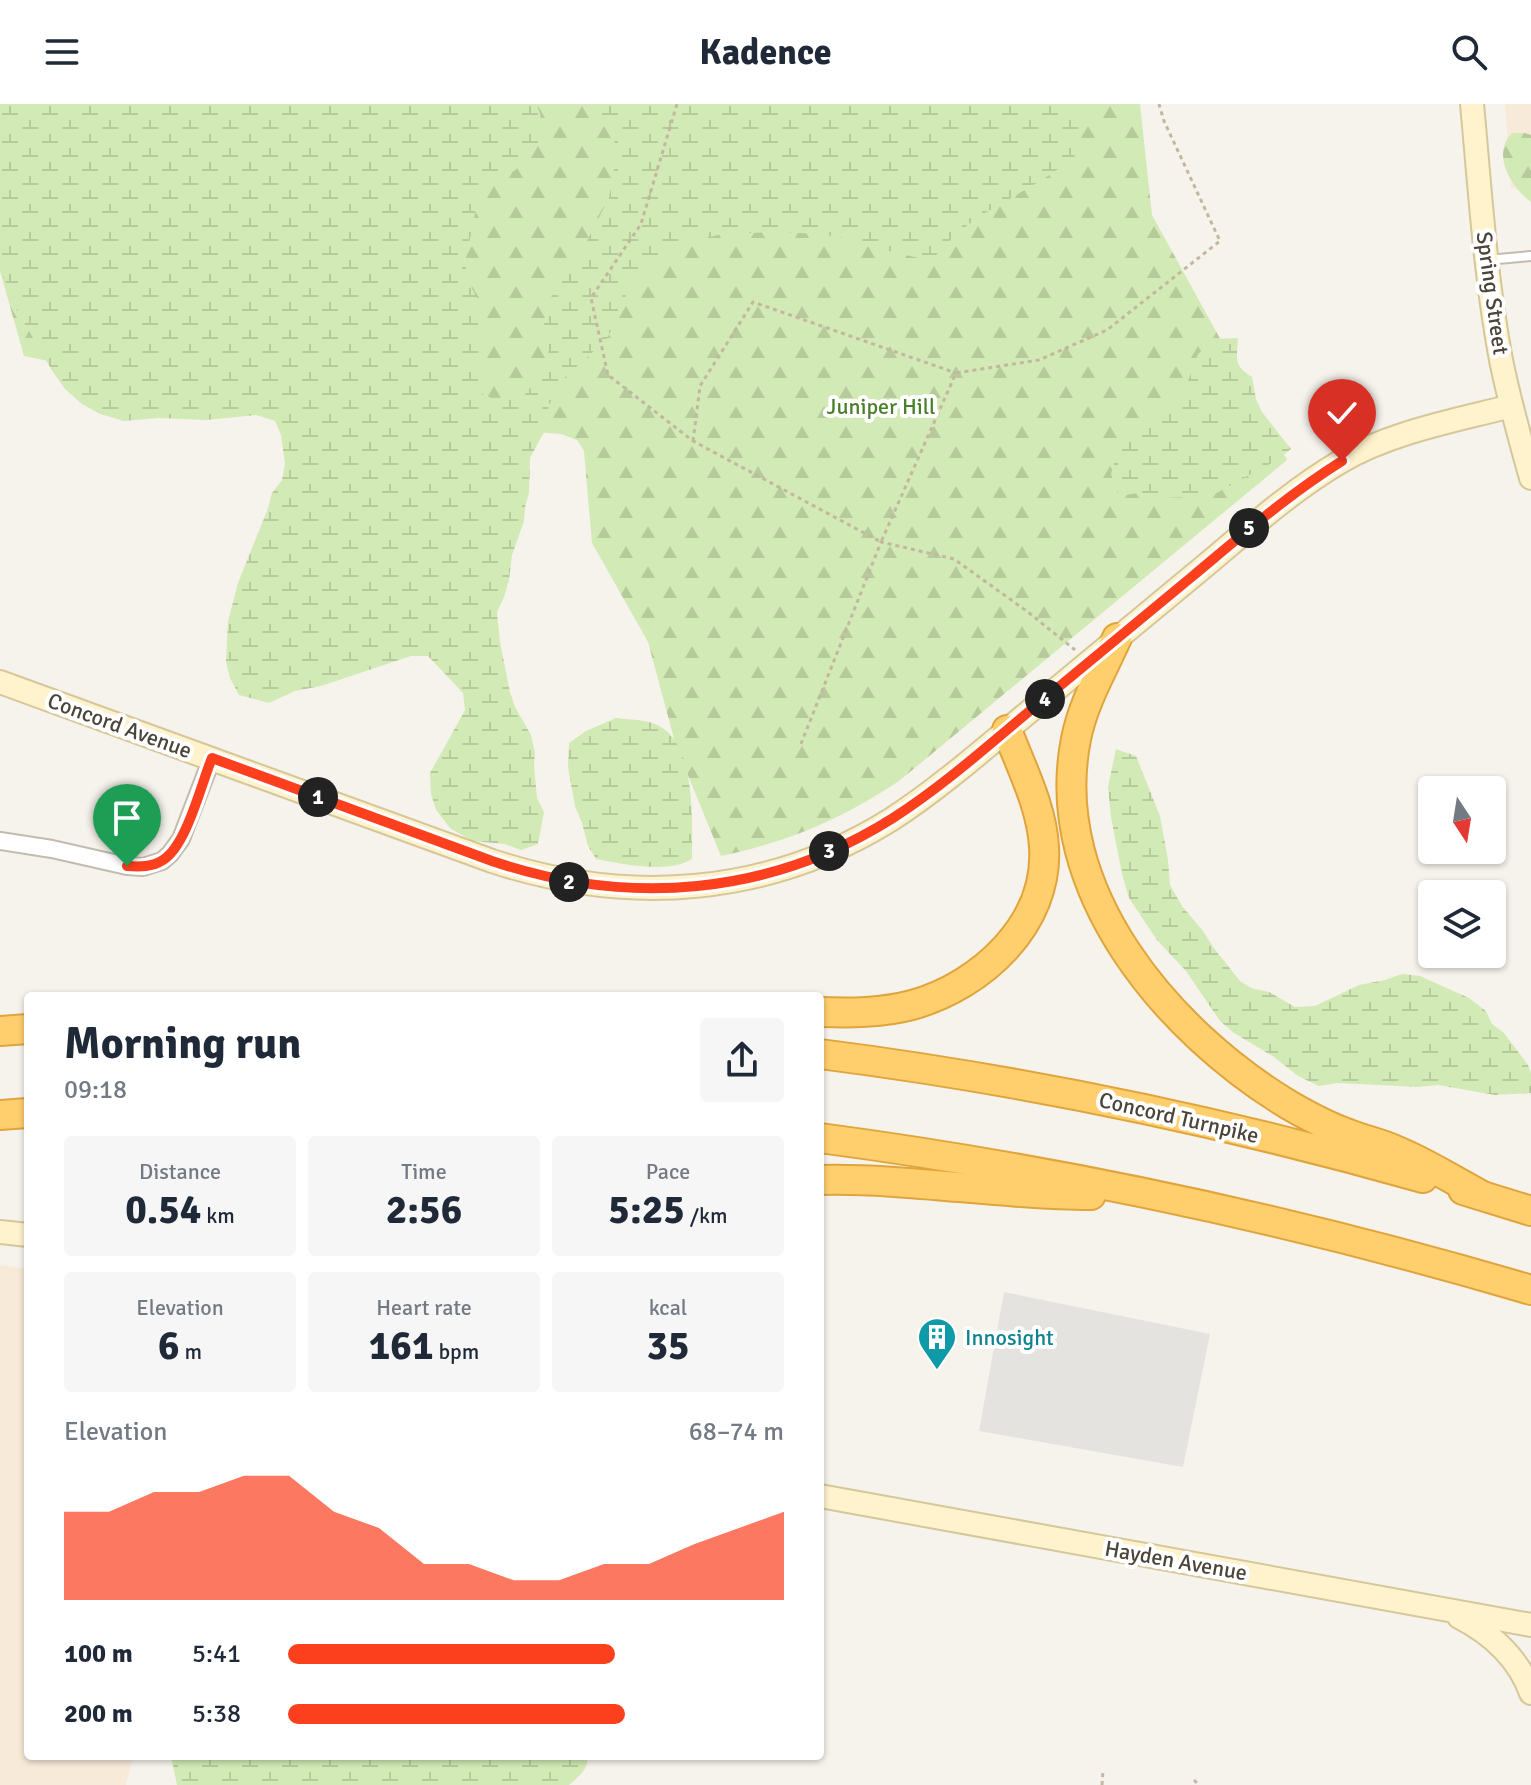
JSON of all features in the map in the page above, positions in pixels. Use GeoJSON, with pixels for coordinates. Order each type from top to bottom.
{"type":"FeatureCollection","features":[{"type":"Feature","properties":{"kind":"highway"},"geometry":{"type":"LineString","coordinates":[[1117,638],[1081,717],[1071,778],[1073,817],[1080,855],[1092,891],[1117,936],[1150,983],[1180,1017],[1253,1081],[1318,1120],[1395,1150],[1481,1195]]}},
{"type":"Feature","properties":{"kind":"highway"},"geometry":{"type":"LineString","coordinates":[[824,1012],[881,1011],[936,996],[979,972],[1019,931],[1039,892],[1044,849],[1036,807],[1007,730]]}},
{"type":"Feature","properties":{"kind":"highway"},"geometry":{"type":"LineString","coordinates":[[0,1031],[24,1029]]}},
{"type":"Feature","properties":{"kind":"highway","name":"Concord Turnpike"},"geometry":{"type":"LineString","coordinates":[[824,1055],[992,1079],[1169,1114],[1319,1150],[1531,1211]]}},
{"type":"Feature","properties":{"kind":"highway"},"geometry":{"type":"LineString","coordinates":[[0,1115],[24,1113]]}},
{"type":"Feature","properties":{"kind":"highway"},"geometry":{"type":"LineString","coordinates":[[824,1139],[989,1163],[1154,1194],[1351,1240],[1531,1290]]}},
{"type":"Feature","properties":{"kind":"highway"},"geometry":{"type":"LineString","coordinates":[[824,1180],[1057,1195],[1154,1194]]}},
{"type":"Feature","properties":{"kind":"main road","name":"Spring Street"},"geometry":{"type":"LineString","coordinates":[[1472,104],[1496,326],[1511,406],[1531,478]]}},
{"type":"Feature","properties":{"kind":"main road","name":"Concord Avenue"},"geometry":{"type":"LineString","coordinates":[[0,682],[523,871],[599,886],[671,888],[713,884],[767,873],[808,860],[849,842],[906,809],[1007,730],[1285,499],[1342,461],[1391,439],[1511,406]]}},
{"type":"Feature","properties":{"kind":"main road"},"geometry":{"type":"LineString","coordinates":[[0,1232],[24,1235]]}},
{"type":"Feature","properties":{"kind":"main road","name":"Hayden Avenue"},"geometry":{"type":"LineString","coordinates":[[824,1497],[1531,1625]]}},
{"type":"Feature","properties":{"kind":"main road"},"geometry":{"type":"LineString","coordinates":[[1440,1608],[1479,1628],[1501,1646],[1521,1671],[1531,1693]]}},
{"type":"Feature","properties":{"kind":"street"},"geometry":{"type":"LineString","coordinates":[[0,841],[127,866],[143,867],[162,861],[181,839],[212,758]]}},
{"type":"Feature","properties":{"kind":"lane"},"geometry":{"type":"LineString","coordinates":[[1487,260],[1531,256]]}},
{"type":"Feature","properties":{"kind":"path"},"geometry":{"type":"LineString","coordinates":[[677,104],[641,224],[591,298],[608,375],[693,441],[881,542],[954,559],[1028,612],[1089,662]]}},
{"type":"Feature","properties":{"kind":"path"},"geometry":{"type":"LineString","coordinates":[[693,441],[700,386],[753,302],[956,373],[1039,360],[1107,330],[1220,241],[1159,104]]}},
{"type":"Feature","properties":{"kind":"path"},"geometry":{"type":"LineString","coordinates":[[801,744],[881,542],[956,373]]}},
{"type":"Feature","properties":{"kind":"path"},"geometry":{"type":"LineString","coordinates":[[1102,1785],[1103,1771]]}},
{"type":"Feature","properties":{"kind":"path"},"geometry":{"type":"LineString","coordinates":[[1194,1780],[1199,1785]]}},
{"type":"Feature","properties":{"kind":"shaded area"},"geometry":{"type":"Polygon","coordinates":[[[1505,104],[1531,104],[1531,194],[1511,188],[1505,104]]]}},
{"type":"Feature","properties":{"kind":"shaded area"},"geometry":{"type":"Polygon","coordinates":[[[0,1265],[24,1268],[24,1760],[132,1760],[126,1785],[0,1785],[0,1265]]]}},
{"type":"Feature","properties":{"kind":"shaded area"},"geometry":{"type":"Polygon","coordinates":[[[1004,1292],[1210,1334],[1183,1467],[979,1431],[1004,1292]]]}},
{"type":"Feature","properties":{"kind":"green space","name":"Juniper Hill"},"geometry":{"type":"Polygon","coordinates":[[[0,104],[1140,104],[1152,215],[1287,460],[899,781],[857,807],[814,828],[721,856],[676,746],[648,642],[592,543],[584,451],[577,440],[561,434],[296,411],[24,356],[0,271],[0,104]]]}},
{"type":"Feature","properties":{"kind":"green space"},"geometry":{"type":"Polygon","coordinates":[[[0,104],[536,104],[542,124],[539,142],[522,165],[486,186],[476,209],[466,258],[466,277],[478,300],[481,345],[478,373],[483,395],[492,398],[523,397],[535,382],[549,355],[544,323],[548,302],[576,262],[609,198],[616,157],[609,124],[599,117],[604,104],[1081,104],[1082,111],[1079,152],[1054,172],[966,226],[931,261],[866,242],[820,234],[722,234],[678,245],[649,266],[628,288],[622,310],[606,340],[565,377],[549,405],[544,432],[530,458],[524,521],[512,555],[504,597],[497,612],[510,692],[531,735],[537,798],[544,812],[538,844],[521,850],[505,844],[472,841],[450,828],[436,810],[430,773],[465,710],[463,693],[428,656],[411,656],[321,686],[295,691],[269,703],[239,695],[226,662],[228,621],[238,583],[272,493],[282,480],[285,464],[281,435],[275,421],[256,415],[207,420],[158,418],[124,421],[100,414],[65,389],[18,312],[3,273],[0,247],[0,104]]]}},
{"type":"Feature","properties":{"kind":"green space"},"geometry":{"type":"Polygon","coordinates":[[[1512,133],[1531,135],[1531,202],[1517,188],[1506,170],[1503,151],[1512,133]]]}},
{"type":"Feature","properties":{"kind":"green space"},"geometry":{"type":"Polygon","coordinates":[[[1238,338],[1239,365],[1252,377],[1262,412],[1291,449],[1209,497],[1150,498],[1138,493],[1119,496],[1111,474],[1115,459],[1129,435],[1184,392],[1198,354],[1216,339],[1238,338]]]}},
{"type":"Feature","properties":{"kind":"green space"},"geometry":{"type":"Polygon","coordinates":[[[616,718],[641,720],[664,729],[682,754],[690,790],[692,859],[682,864],[658,867],[596,859],[588,846],[575,806],[568,767],[569,743],[586,731],[616,718]]]}},
{"type":"Feature","properties":{"kind":"green space"},"geometry":{"type":"Polygon","coordinates":[[[1116,749],[1136,756],[1160,816],[1170,885],[1182,906],[1240,981],[1251,988],[1269,992],[1295,1007],[1315,1006],[1359,985],[1402,974],[1420,976],[1469,998],[1486,1011],[1492,1024],[1504,1033],[1528,1065],[1531,1093],[1495,1095],[1438,1085],[1337,1083],[1319,1086],[1298,1076],[1234,1033],[1220,1021],[1186,971],[1157,940],[1129,898],[1111,817],[1108,787],[1116,749]]]}},
{"type":"Feature","properties":{"kind":"green space"},"geometry":{"type":"Polygon","coordinates":[[[172,1760],[588,1760],[585,1769],[569,1785],[177,1785],[172,1760]]]}},
{"type":"Feature","properties":{"kind":"place","name":"Innosight"},"geometry":{"type":"Point","coordinates":[937,1371]}},
{"type":"Feature","properties":{"kind":"route"},"geometry":{"type":"LineString","coordinates":[[127,866],[143,867],[162,861],[170,854],[181,839],[212,758],[492,861],[568,882],[642,889],[700,886],[741,880],[794,865],[849,842],[921,798],[1285,499],[1342,461]]}}]}
